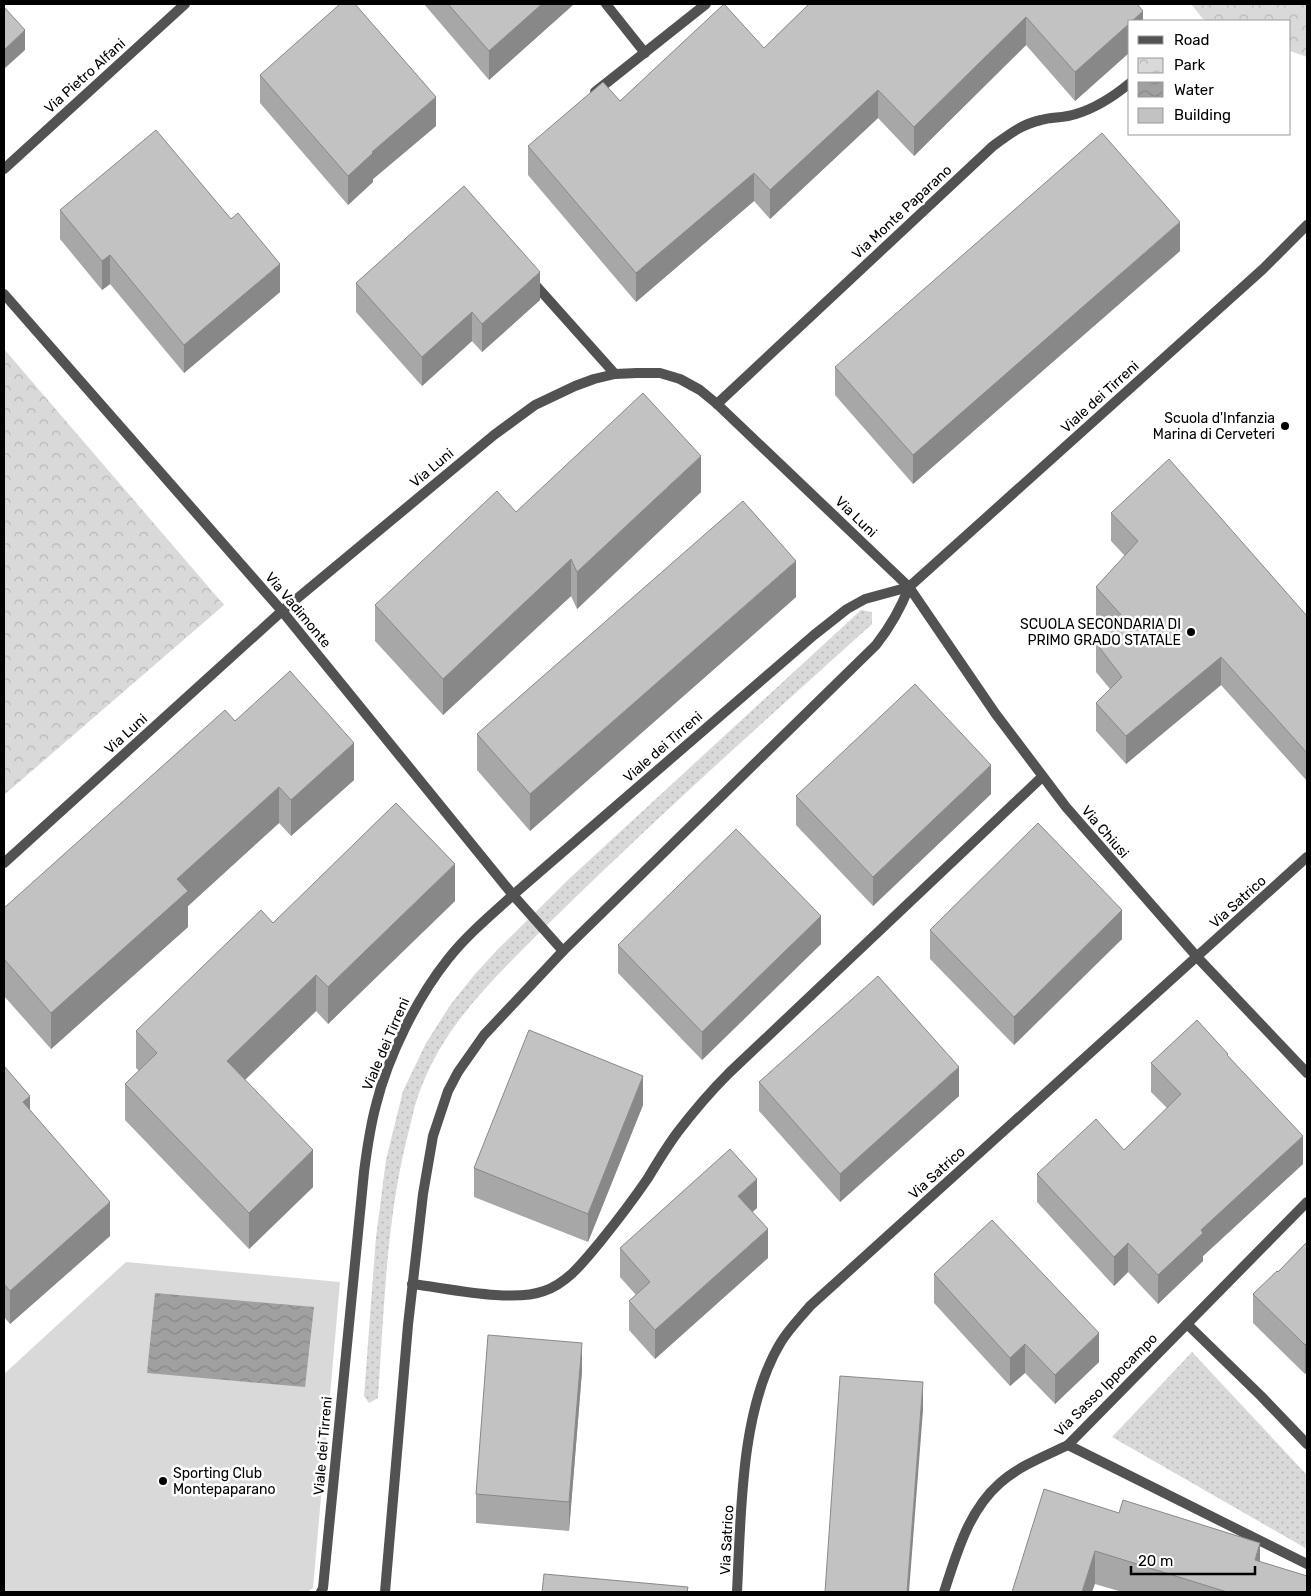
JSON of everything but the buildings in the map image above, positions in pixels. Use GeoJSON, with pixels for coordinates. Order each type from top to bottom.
{"type":"FeatureCollection","features":[{"type":"Feature","properties":{"kind":"street","name":"Via Pietro Alfani"},"geometry":{"type":"LineString","coordinates":[[4,170],[186,4]]}},
{"type":"Feature","properties":{"kind":"street"},"geometry":{"type":"LineString","coordinates":[[606,4],[645,53]]}},
{"type":"Feature","properties":{"kind":"street"},"geometry":{"type":"LineString","coordinates":[[586,99],[706,4]]}},
{"type":"Feature","properties":{"kind":"street","name":"Via Monte Paparano"},"geometry":{"type":"LineString","coordinates":[[717,404],[993,146],[1025,124],[1074,115],[1095,107],[1128,84]]}},
{"type":"Feature","properties":{"kind":"street","name":"Viale dei Tirreni"},"geometry":{"type":"LineString","coordinates":[[385,1592],[412,1284],[426,1169],[433,1136],[448,1091],[458,1072],[484,1035],[563,950],[876,644],[896,617],[909,587],[1263,269],[1307,225]]}},
{"type":"Feature","properties":{"kind":"street"},"geometry":{"type":"LineString","coordinates":[[524,272],[615,374]]}},
{"type":"Feature","properties":{"kind":"street","name":"Via Vadimonte"},"geometry":{"type":"LineString","coordinates":[[4,294],[282,611],[513,895],[563,950]]}},
{"type":"Feature","properties":{"kind":"street","name":"Via Luni"},"geometry":{"type":"LineString","coordinates":[[4,863],[282,611],[494,435],[535,404],[594,379],[615,374],[637,372],[660,373],[680,379],[700,390],[909,587]]}},
{"type":"Feature","properties":{"kind":"street","name":"Viale dei Tirreni"},"geometry":{"type":"LineString","coordinates":[[321,1592],[324,1588],[364,1172],[376,1102],[393,1056],[418,1003],[449,958],[513,895],[830,622],[846,609],[865,599],[877,594],[909,587]]}},
{"type":"Feature","properties":{"kind":"street","name":"Via Chiusi"},"geometry":{"type":"LineString","coordinates":[[909,587],[995,713],[1042,777],[1090,837],[1198,958],[1307,1073]]}},
{"type":"Feature","properties":{"kind":"street"},"geometry":{"type":"LineString","coordinates":[[412,1284],[509,1296],[544,1291],[566,1279],[586,1259],[617,1220],[677,1134],[716,1086],[1042,777]]}},
{"type":"Feature","properties":{"kind":"street","name":"Via Satrico"},"geometry":{"type":"LineString","coordinates":[[738,1592],[744,1474],[750,1427],[761,1384],[782,1341],[810,1306],[1307,858]]}},
{"type":"Feature","properties":{"kind":"street","name":"Via Sasso Ippocampo"},"geometry":{"type":"LineString","coordinates":[[944,1592],[965,1532],[986,1497],[1001,1482],[1015,1472],[1068,1445],[1307,1202]]}},
{"type":"Feature","properties":{"kind":"street"},"geometry":{"type":"LineString","coordinates":[[1187,1324],[1306,1440]]}},
{"type":"Feature","properties":{"kind":"street"},"geometry":{"type":"LineString","coordinates":[[1068,1445],[1307,1564]]}},
{"type":"Feature","properties":{"kind":"green space"},"geometry":{"type":"Polygon","coordinates":[[[1191,4],[1307,4],[1307,57],[1291,51],[1291,20],[1203,19],[1191,4]]]}},
{"type":"Feature","properties":{"kind":"green space"},"geometry":{"type":"Polygon","coordinates":[[[4,349],[224,605],[4,795],[4,349]]]}},
{"type":"Feature","properties":{"kind":"green space"},"geometry":{"type":"Polygon","coordinates":[[[861,610],[872,612],[872,624],[686,793],[554,918],[480,994],[451,1031],[427,1073],[416,1101],[407,1138],[394,1202],[390,1235],[378,1398],[369,1403],[364,1396],[376,1237],[386,1160],[403,1091],[426,1043],[451,1004],[498,949],[570,878],[861,610]]]}},
{"type":"Feature","properties":{"kind":"green space","name":"Sporting Club Montepaparano"},"geometry":{"type":"Polygon","coordinates":[[[126,1262],[340,1282],[313,1588],[307,1592],[4,1592],[4,1374],[126,1262]]]}},
{"type":"Feature","properties":{"kind":"green space"},"geometry":{"type":"Polygon","coordinates":[[[1192,1352],[1307,1475],[1307,1549],[1112,1437],[1192,1352]]]}},
{"type":"Feature","properties":{"kind":"water"},"geometry":{"type":"Polygon","coordinates":[[[155,1293],[314,1307],[305,1387],[147,1373],[155,1293]]]}},
{"type":"Feature","properties":{"kind":"place","name":"Scuola d'Infanzia Marina di Cerveteri"},"geometry":{"type":"Point","coordinates":[1285,426]}},
{"type":"Feature","properties":{"kind":"place","name":"SCUOLA SECONDARIA DI PRIMO GRADO STATALE"},"geometry":{"type":"Point","coordinates":[1191,632]}},
{"type":"Feature","properties":{"kind":"place","name":"Sporting Club Montepaparano"},"geometry":{"type":"Point","coordinates":[163,1481]}}]}
